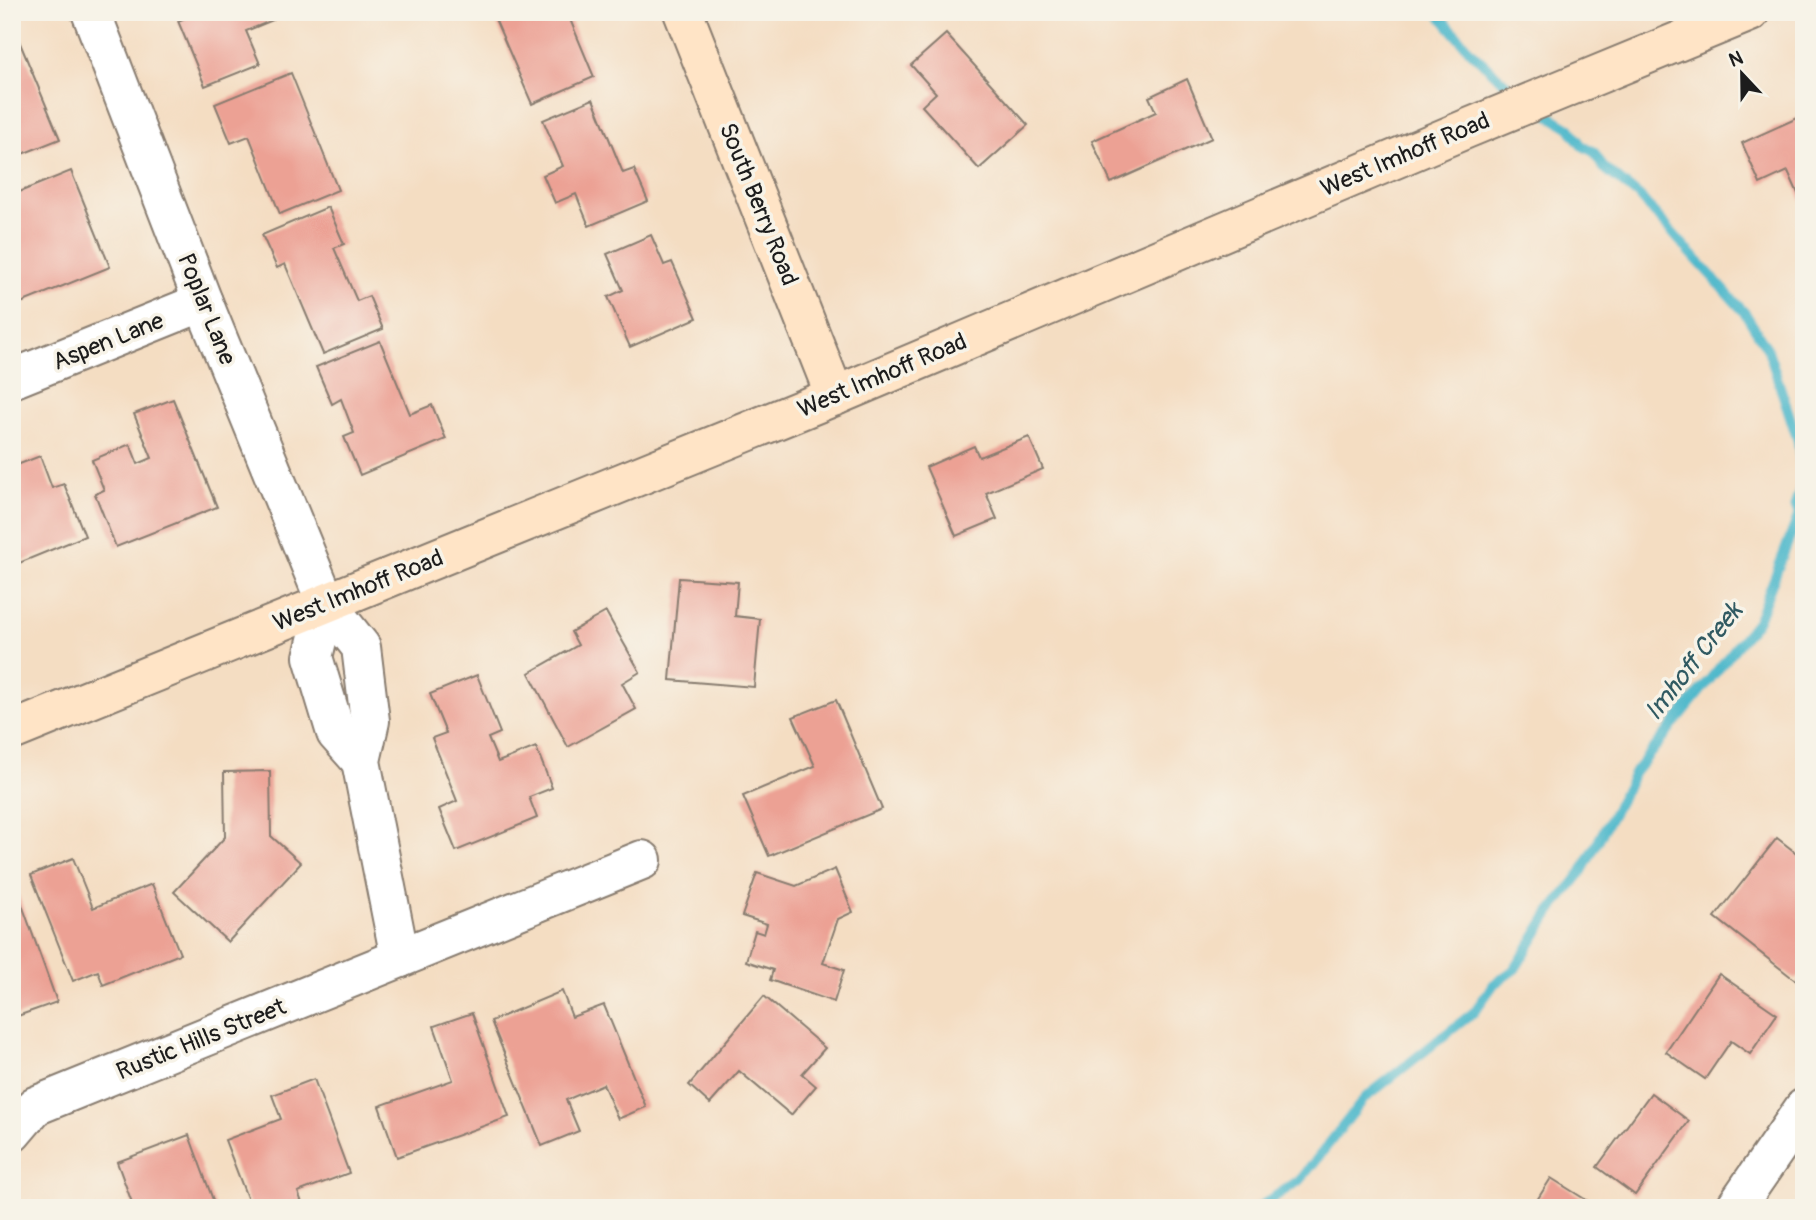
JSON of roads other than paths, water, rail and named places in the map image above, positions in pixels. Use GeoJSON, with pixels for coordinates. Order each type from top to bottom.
{"type":"FeatureCollection","features":[{"type":"Feature","properties":{"kind":"street","name":"Poplar Lane"},"geometry":{"type":"LineString","coordinates":[[91,12],[203,302],[326,603]]}},
{"type":"Feature","properties":{"kind":"street","name":"South Berry Road"},"geometry":{"type":"LineString","coordinates":[[682,12],[835,396]]}},
{"type":"Feature","properties":{"kind":"street","name":"West Imhoff Road"},"geometry":{"type":"LineString","coordinates":[[12,732],[835,396],[1750,12]]}},
{"type":"Feature","properties":{"kind":"street","name":"Aspen Lane"},"geometry":{"type":"LineString","coordinates":[[12,379],[203,302]]}},
{"type":"Feature","properties":{"kind":"street"},"geometry":{"type":"LineString","coordinates":[[326,603],[361,647],[370,721],[361,761],[400,958]]}},
{"type":"Feature","properties":{"kind":"street","name":"Rustic Hills Street"},"geometry":{"type":"LineString","coordinates":[[12,1133],[35,1105],[642,860]]}},
{"type":"Feature","properties":{"kind":"street"},"geometry":{"type":"LineString","coordinates":[[1735,1208],[1804,1108]]}},
{"type":"Feature","properties":{"kind":"waterway","name":"Imhoff Creek"},"geometry":{"type":"LineString","coordinates":[[1437,12],[1471,52],[1521,98]]}},
{"type":"Feature","properties":{"kind":"waterway","name":"Imhoff Creek"},"geometry":{"type":"LineString","coordinates":[[1258,1208],[1301,1179],[1365,1098],[1474,1012],[1494,984],[1515,969],[1551,911],[1581,873],[1635,772],[1758,620],[1799,514],[1795,505],[1803,481],[1798,441],[1768,350],[1745,313],[1640,197],[1603,167],[1594,152],[1581,145],[1570,128],[1537,108]]}}]}
